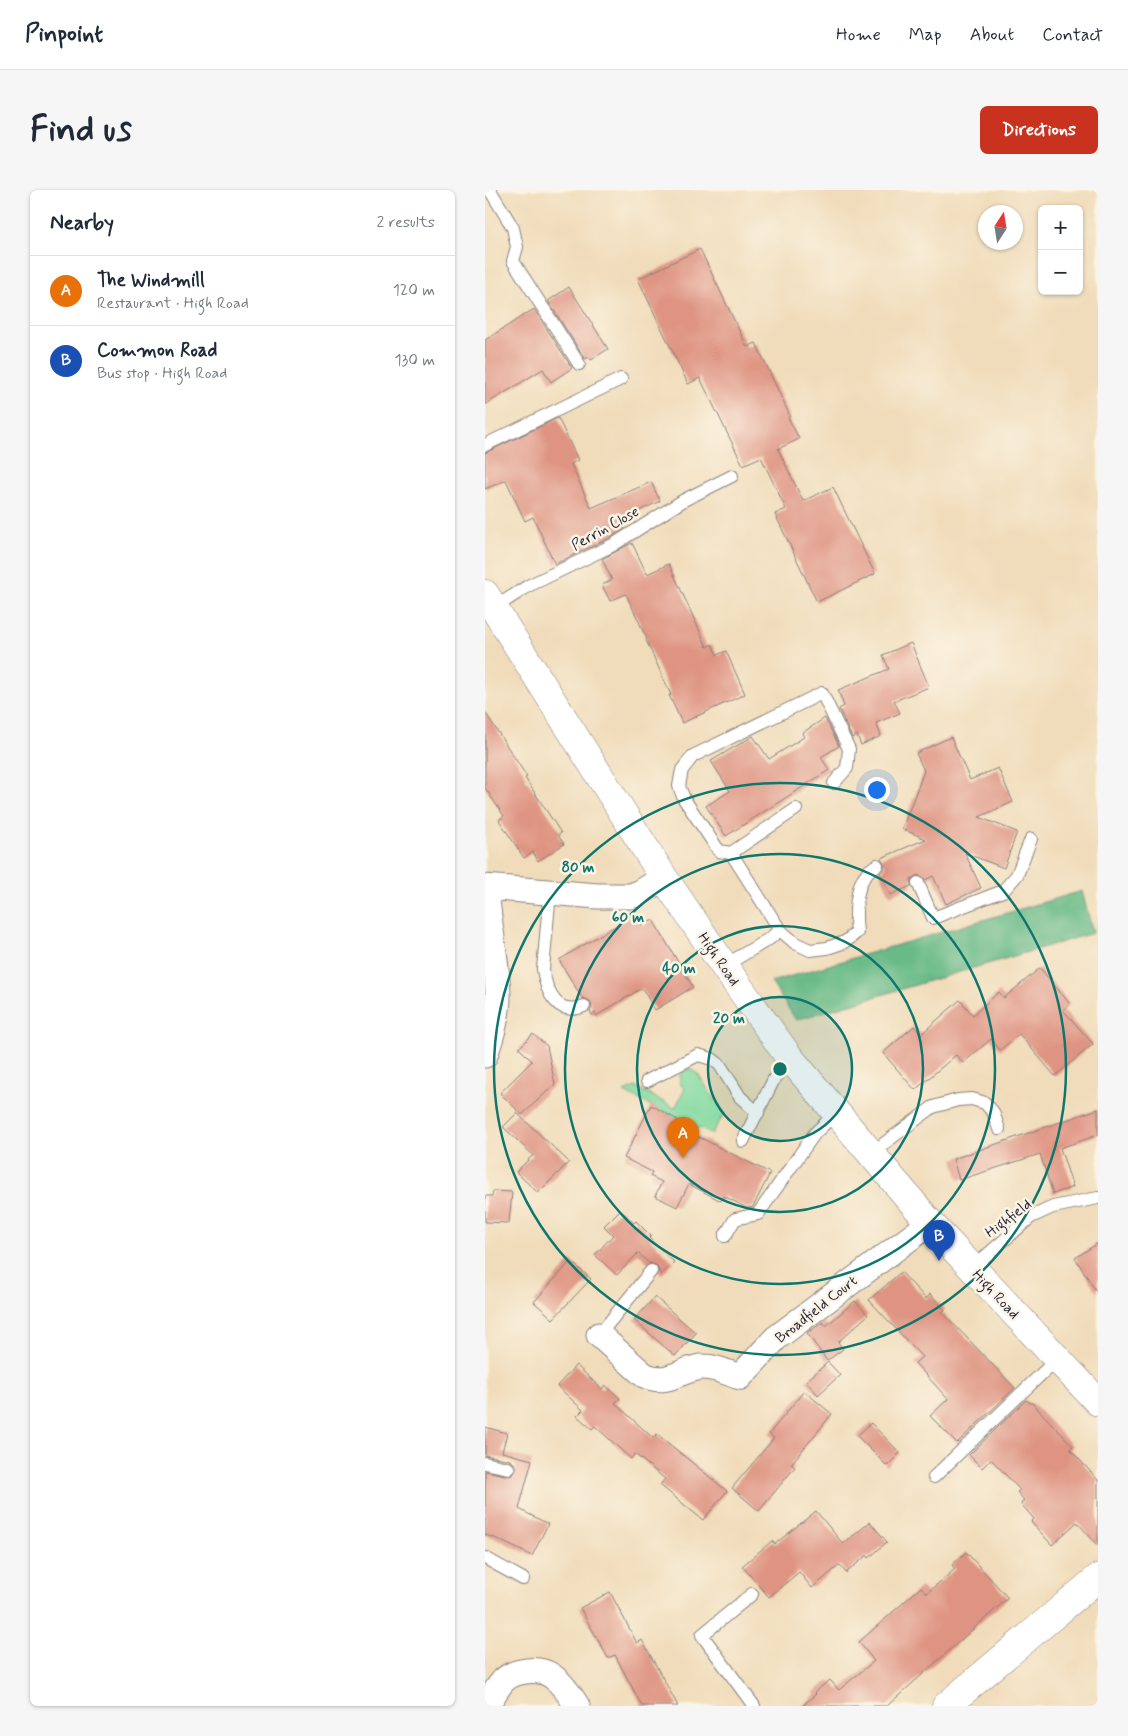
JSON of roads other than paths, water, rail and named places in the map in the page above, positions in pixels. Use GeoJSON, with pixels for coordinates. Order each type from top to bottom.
{"type":"FeatureCollection","features":[{"type":"Feature","properties":{"kind":"main road","name":"High Road"},"geometry":{"type":"LineString","coordinates":[[490,601],[664,878],[789,1057],[930,1223],[1098,1402]]}},
{"type":"Feature","properties":{"kind":"main road"},"geometry":{"type":"LineString","coordinates":[[946,1706],[1098,1578]]}},
{"type":"Feature","properties":{"kind":"street"},"geometry":{"type":"LineString","coordinates":[[485,1055],[495,1017],[498,996],[496,962],[487,914],[486,887],[598,896],[631,896],[664,878]]}},
{"type":"Feature","properties":{"kind":"street","name":"Broadfield Court"},"geometry":{"type":"LineString","coordinates":[[599,1334],[644,1375],[651,1378],[661,1380],[709,1367],[740,1377],[776,1338],[930,1223]]}},
{"type":"Feature","properties":{"kind":"street"},"geometry":{"type":"LineString","coordinates":[[486,1706],[504,1680],[514,1674],[527,1671],[539,1671],[551,1675],[564,1688],[577,1706]]}},
{"type":"Feature","properties":{"kind":"lane"},"geometry":{"type":"LineString","coordinates":[[491,190],[513,228],[517,247],[513,261],[579,364]]}},
{"type":"Feature","properties":{"kind":"lane"},"geometry":{"type":"LineString","coordinates":[[485,445],[621,379]]}},
{"type":"Feature","properties":{"kind":"lane","name":"Perrin Close"},"geometry":{"type":"LineString","coordinates":[[490,601],[528,586],[613,545],[684,500],[732,476]]}},
{"type":"Feature","properties":{"kind":"lane"},"geometry":{"type":"LineString","coordinates":[[796,809],[731,853],[719,851],[683,799],[679,786],[682,770],[693,756],[822,693],[849,749],[847,768],[834,784]]}},
{"type":"Feature","properties":{"kind":"lane"},"geometry":{"type":"LineString","coordinates":[[918,883],[933,918],[1003,890],[1017,875],[1031,839]]}},
{"type":"Feature","properties":{"kind":"lane"},"geometry":{"type":"LineString","coordinates":[[731,853],[780,930],[795,943],[810,950],[827,948],[845,942],[857,932],[855,918],[861,884],[867,873],[877,865]]}},
{"type":"Feature","properties":{"kind":"lane"},"geometry":{"type":"LineString","coordinates":[[550,892],[543,969],[544,981],[557,1003],[566,1009],[584,1006]]}},
{"type":"Feature","properties":{"kind":"lane"},"geometry":{"type":"LineString","coordinates":[[724,966],[769,939],[780,930]]}},
{"type":"Feature","properties":{"kind":"lane"},"geometry":{"type":"LineString","coordinates":[[647,1081],[698,1055],[712,1058],[720,1065],[740,1097],[758,1113]]}},
{"type":"Feature","properties":{"kind":"lane"},"geometry":{"type":"LineString","coordinates":[[743,1141],[774,1079],[789,1057]]}},
{"type":"Feature","properties":{"kind":"lane"},"geometry":{"type":"LineString","coordinates":[[870,1154],[933,1107],[958,1100],[971,1099],[985,1103],[993,1112],[999,1129]]}},
{"type":"Feature","properties":{"kind":"lane"},"geometry":{"type":"LineString","coordinates":[[725,1236],[735,1219],[758,1214],[813,1135],[836,1113]]}},
{"type":"Feature","properties":{"kind":"lane","name":"Highfield"},"geometry":{"type":"LineString","coordinates":[[972,1268],[1031,1217],[1053,1207],[1098,1198]]}},
{"type":"Feature","properties":{"kind":"lane"},"geometry":{"type":"LineString","coordinates":[[599,1334],[651,1271]]}},
{"type":"Feature","properties":{"kind":"lane"},"geometry":{"type":"LineString","coordinates":[[934,1477],[1057,1359]]}},
{"type":"Feature","properties":{"kind":"lane"},"geometry":{"type":"LineString","coordinates":[[485,1463],[508,1468]]}},
{"type":"Feature","properties":{"kind":"lane"},"geometry":{"type":"LineString","coordinates":[[485,1558],[523,1579]]}},
{"type":"Feature","properties":{"kind":"lane"},"geometry":{"type":"LineString","coordinates":[[752,1594],[702,1635],[754,1706]]}},
{"type":"Feature","properties":{"kind":"place","name":"The Windmill"},"geometry":{"type":"Point","coordinates":[683,1158]}},
{"type":"Feature","properties":{"kind":"place","name":"Common Road"},"geometry":{"type":"Point","coordinates":[939,1261]}}]}
